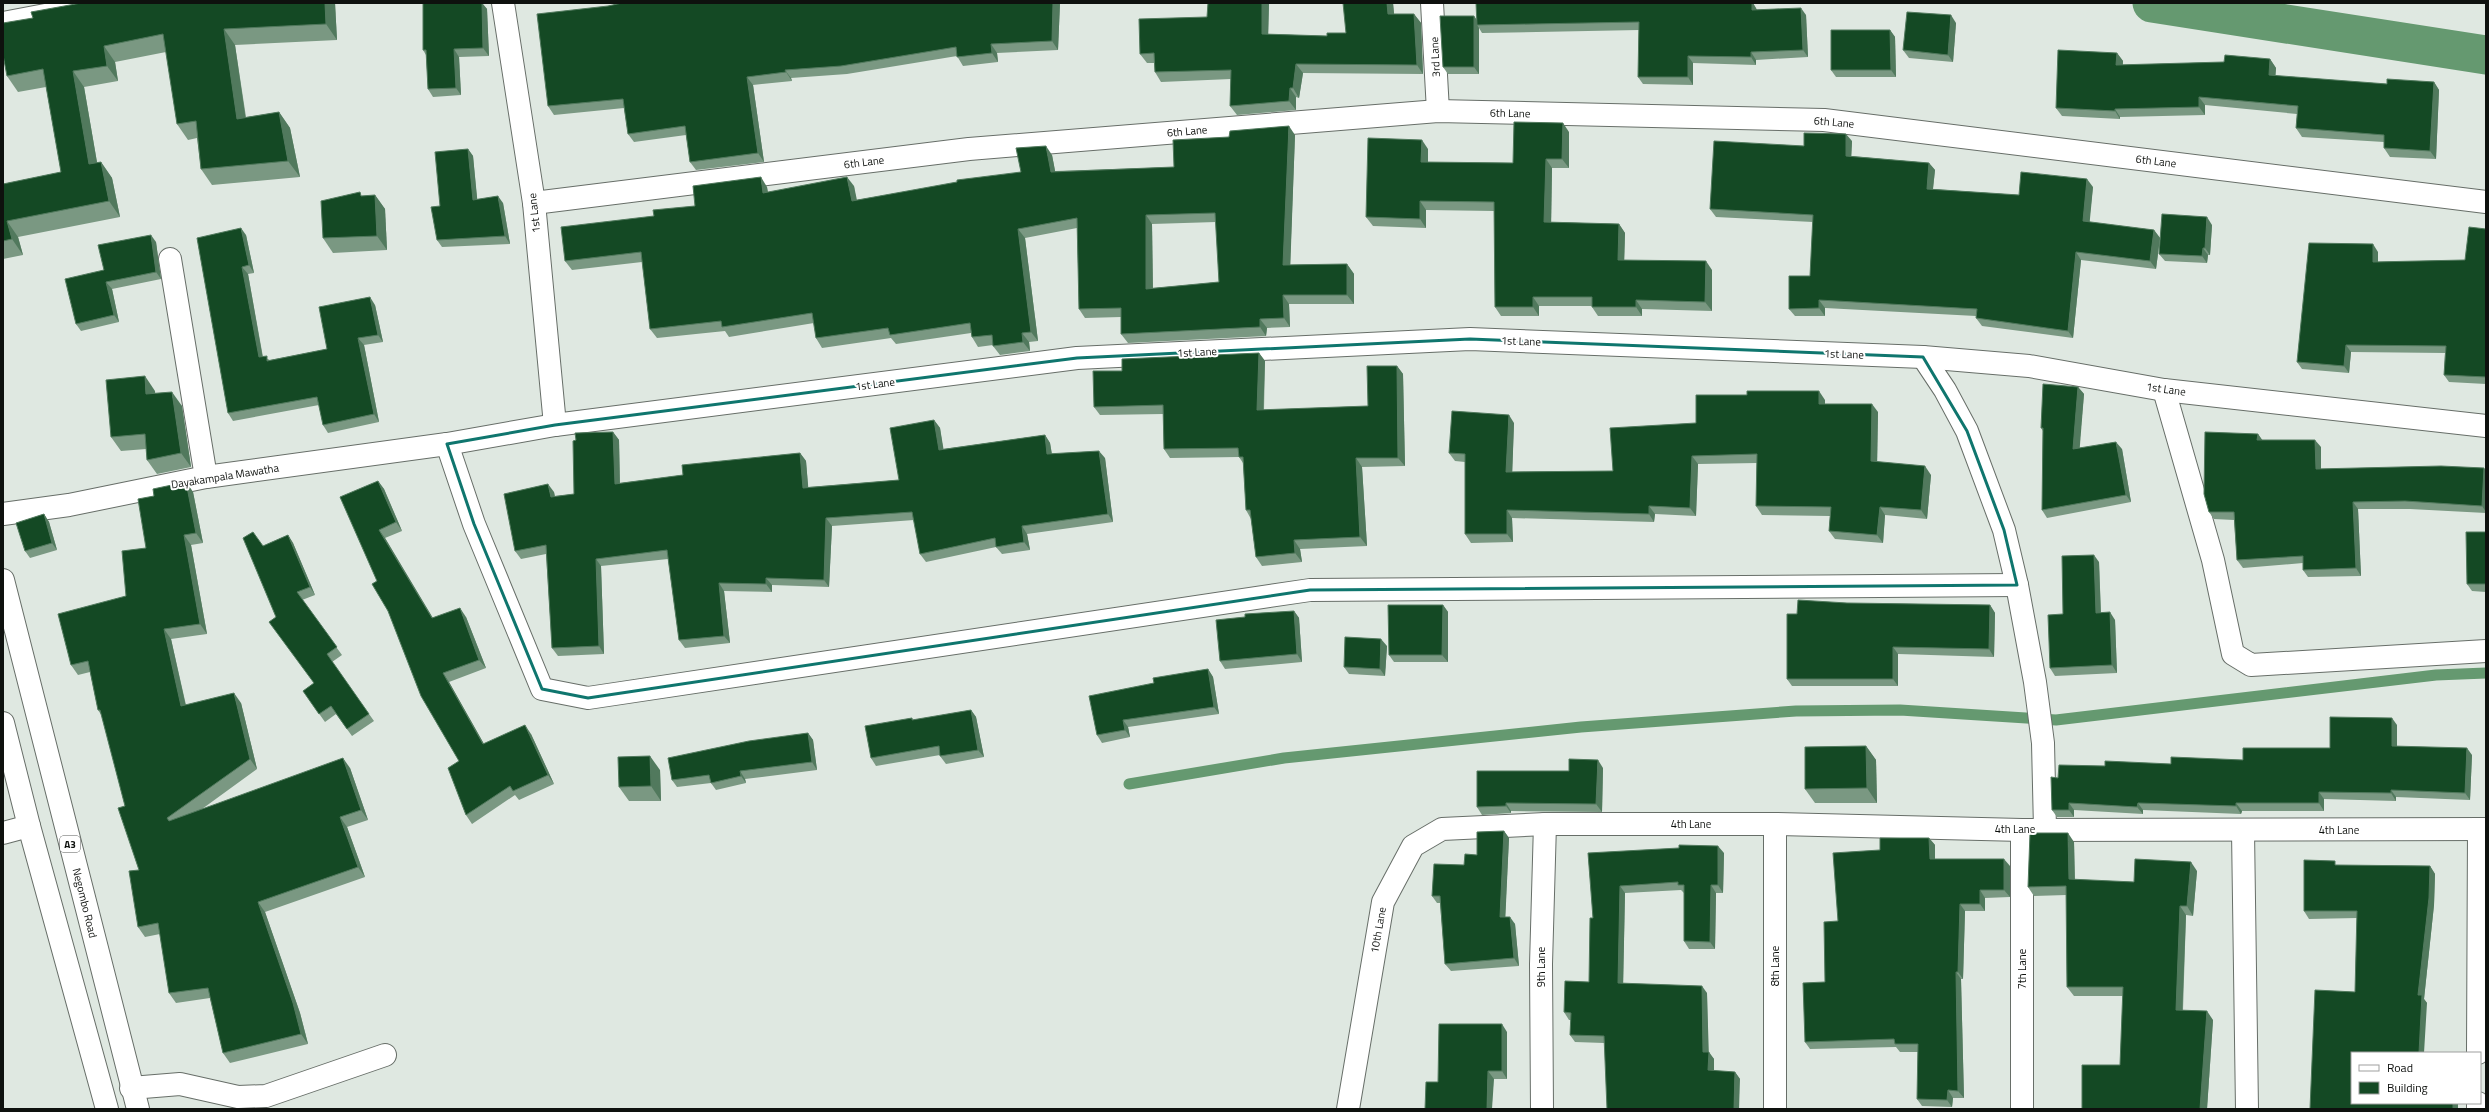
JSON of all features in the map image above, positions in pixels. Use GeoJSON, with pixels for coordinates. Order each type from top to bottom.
{"type":"FeatureCollection","features":[{"type":"Feature","properties":{"kind":"main road"},"geometry":{"type":"LineString","coordinates":[[3,23],[109,3]]}},
{"type":"Feature","properties":{"kind":"main road","name":"1st Lane"},"geometry":{"type":"LineString","coordinates":[[503,3],[534,203],[555,425]]}},
{"type":"Feature","properties":{"kind":"main road","name":"3rd Lane"},"geometry":{"type":"LineString","coordinates":[[1432,3],[1438,111]]}},
{"type":"Feature","properties":{"kind":"main road","name":"6th Lane"},"geometry":{"type":"LineString","coordinates":[[534,203],[969,149],[1438,111],[1824,120],[2486,202]]}},
{"type":"Feature","properties":{"kind":"main road"},"geometry":{"type":"LineString","coordinates":[[170,258],[206,478]]}},
{"type":"Feature","properties":{"kind":"main road","name":"1st Lane"},"geometry":{"type":"LineString","coordinates":[[447,444],[555,425],[1078,358],[1470,339],[1923,357],[2029,366],[2164,390],[2486,426]]}},
{"type":"Feature","properties":{"kind":"main road"},"geometry":{"type":"LineString","coordinates":[[1923,357],[1945,390],[1967,431],[2004,530],[2018,585],[2035,682],[2043,743],[2045,829]]}},
{"type":"Feature","properties":{"kind":"main road"},"geometry":{"type":"LineString","coordinates":[[2164,390],[2213,560],[2232,654],[2251,665],[2486,651]]}},
{"type":"Feature","properties":{"kind":"main road"},"geometry":{"type":"LineString","coordinates":[[447,444],[474,524],[542,689],[588,698],[1310,590],[2018,585]]}},
{"type":"Feature","properties":{"kind":"main road","name":"Dayakampala Mawatha"},"geometry":{"type":"LineString","coordinates":[[3,514],[69,505],[206,478],[447,444]]}},
{"type":"Feature","properties":{"kind":"main road","name":"Negombo Road"},"geometry":{"type":"LineString","coordinates":[[3,580],[131,1088],[138,1109]]}},
{"type":"Feature","properties":{"kind":"main road"},"geometry":{"type":"LineString","coordinates":[[3,723],[29,826],[107,1109]]}},
{"type":"Feature","properties":{"kind":"main road","name":"4th Lane"},"geometry":{"type":"LineString","coordinates":[[1545,824],[1774,824],[2022,830],[2482,830]]}},
{"type":"Feature","properties":{"kind":"main road","name":"10th Lane"},"geometry":{"type":"LineString","coordinates":[[1348,1109],[1382,902],[1413,846],[1442,829],[1545,824]]}},
{"type":"Feature","properties":{"kind":"main road","name":"9th Lane"},"geometry":{"type":"LineString","coordinates":[[1542,1109],[1541,964],[1545,824]]}},
{"type":"Feature","properties":{"kind":"main road","name":"8th Lane"},"geometry":{"type":"LineString","coordinates":[[1774,824],[1775,1109]]}},
{"type":"Feature","properties":{"kind":"main road"},"geometry":{"type":"LineString","coordinates":[[3,833],[29,826]]}},
{"type":"Feature","properties":{"kind":"main road","name":"7th Lane"},"geometry":{"type":"LineString","coordinates":[[2022,830],[2022,1109]]}},
{"type":"Feature","properties":{"kind":"main road"},"geometry":{"type":"LineString","coordinates":[[2478,1052],[2482,830]]}},
{"type":"Feature","properties":{"kind":"main road"},"geometry":{"type":"LineString","coordinates":[[2243,831],[2247,1109]]}},
{"type":"Feature","properties":{"kind":"main road"},"geometry":{"type":"LineString","coordinates":[[131,1088],[180,1084],[268,1102],[385,1055]]}},
{"type":"Feature","properties":{"kind":"highlighted area"},"geometry":{"type":"Polygon","coordinates":[[[1470,339],[1923,357],[1967,431],[2004,530],[2017,585],[1310,590],[588,698],[542,689],[474,524],[447,444],[555,425],[1077,358],[1470,339]]]}},
{"type":"Feature","properties":{"kind":"building"},"geometry":{"type":"Polygon","coordinates":[[[81,3],[325,3],[326,24],[224,29],[237,119],[279,112],[288,161],[201,169],[196,121],[177,124],[163,34],[104,46],[107,66],[73,71],[89,164],[101,162],[109,201],[7,221],[12,239],[3,241],[3,184],[61,172],[43,69],[7,76],[3,55],[3,23],[33,18],[31,12],[81,3]]]}},
{"type":"Feature","properties":{"kind":"building"},"geometry":{"type":"Polygon","coordinates":[[[423,3],[482,3],[483,48],[454,49],[456,88],[428,89],[426,50],[423,50],[423,3]]]}},
{"type":"Feature","properties":{"kind":"building"},"geometry":{"type":"Polygon","coordinates":[[[622,3],[1053,3],[1052,41],[991,44],[992,53],[957,57],[956,47],[841,66],[785,70],[786,72],[747,77],[758,153],[690,162],[685,126],[628,134],[623,99],[548,106],[537,14],[622,3]]]}},
{"type":"Feature","properties":{"kind":"building"},"geometry":{"type":"Polygon","coordinates":[[[1208,3],[1262,3],[1262,34],[1327,36],[1327,33],[1346,33],[1343,3],[1387,3],[1388,14],[1414,14],[1417,65],[1296,64],[1293,88],[1290,88],[1289,101],[1230,106],[1231,70],[1155,72],[1154,53],[1140,54],[1139,19],[1207,17],[1208,3]]]}},
{"type":"Feature","properties":{"kind":"building"},"geometry":{"type":"Polygon","coordinates":[[[1476,3],[1752,3],[1752,10],[1801,8],[1803,50],[1751,52],[1751,57],[1688,56],[1688,77],[1638,77],[1639,22],[1477,25],[1476,3]]]}},
{"type":"Feature","properties":{"kind":"building"},"geometry":{"type":"Polygon","coordinates":[[[1907,12],[1951,15],[1948,55],[1903,50],[1907,12]]]}},
{"type":"Feature","properties":{"kind":"building"},"geometry":{"type":"Polygon","coordinates":[[[1440,16],[1474,16],[1474,67],[1443,67],[1440,16]]]}},
{"type":"Feature","properties":{"kind":"building"},"geometry":{"type":"Polygon","coordinates":[[[1831,30],[1890,30],[1891,70],[1831,70],[1831,30]]]}},
{"type":"Feature","properties":{"kind":"building"},"geometry":{"type":"Polygon","coordinates":[[[2058,50],[2117,53],[2116,65],[2224,62],[2225,55],[2270,59],[2269,75],[2387,84],[2387,79],[2434,82],[2430,151],[2384,148],[2384,135],[2296,128],[2298,106],[2199,97],[2199,107],[2115,109],[2115,111],[2056,108],[2058,50]]]}},
{"type":"Feature","properties":{"kind":"building"},"geometry":{"type":"Polygon","coordinates":[[[1514,122],[1563,123],[1562,159],[1546,159],[1544,222],[1619,224],[1618,260],[1706,261],[1705,302],[1636,300],[1636,307],[1592,307],[1592,297],[1533,297],[1533,307],[1495,307],[1494,202],[1420,201],[1420,219],[1366,217],[1368,138],[1422,140],[1421,162],[1513,163],[1514,122]]]}},
{"type":"Feature","properties":{"kind":"building"},"geometry":{"type":"Polygon","coordinates":[[[1289,126],[1283,265],[1347,264],[1347,295],[1283,295],[1284,318],[1260,319],[1260,327],[1121,334],[1121,308],[1079,309],[1077,218],[1018,229],[1031,332],[1022,333],[1023,342],[993,346],[992,335],[972,337],[970,323],[890,335],[888,328],[816,338],[812,313],[722,327],[721,321],[650,329],[641,252],[565,261],[561,227],[654,216],[653,210],[695,206],[693,186],[761,177],[763,193],[847,177],[852,201],[957,182],[957,180],[1021,172],[1016,148],[1046,146],[1051,172],[1174,167],[1173,140],[1229,137],[1230,131],[1289,126]],[[1215,213],[1146,215],[1146,289],[1219,282],[1215,213]]]}},
{"type":"Feature","properties":{"kind":"building"},"geometry":{"type":"Polygon","coordinates":[[[1804,133],[1846,134],[1846,156],[1929,163],[1927,189],[2019,195],[2021,172],[2087,179],[2083,221],[2154,230],[2150,261],[2076,252],[2068,331],[1976,318],[1977,309],[1819,300],[1819,308],[1789,309],[1789,276],[1810,276],[1813,215],[1710,209],[1714,141],[1804,146],[1804,133]]]}},
{"type":"Feature","properties":{"kind":"building"},"geometry":{"type":"Polygon","coordinates":[[[468,149],[473,200],[498,196],[505,236],[437,240],[431,207],[440,206],[435,152],[468,149]]]}},
{"type":"Feature","properties":{"kind":"building"},"geometry":{"type":"Polygon","coordinates":[[[360,192],[361,196],[375,195],[377,236],[323,238],[321,201],[360,192]]]}},
{"type":"Feature","properties":{"kind":"building"},"geometry":{"type":"Polygon","coordinates":[[[2162,214],[2207,217],[2205,248],[2203,248],[2202,256],[2159,254],[2162,214]]]}},
{"type":"Feature","properties":{"kind":"building"},"geometry":{"type":"Polygon","coordinates":[[[2469,227],[2486,229],[2486,377],[2444,375],[2446,346],[2346,345],[2344,366],[2297,362],[2309,243],[2373,244],[2373,262],[2465,260],[2469,227]]]}},
{"type":"Feature","properties":{"kind":"building"},"geometry":{"type":"Polygon","coordinates":[[[241,228],[249,265],[242,267],[259,357],[267,356],[267,361],[327,349],[319,307],[370,297],[378,335],[358,338],[374,414],[323,425],[317,397],[228,413],[197,238],[241,228]]]}},
{"type":"Feature","properties":{"kind":"building"},"geometry":{"type":"Polygon","coordinates":[[[151,235],[156,272],[106,282],[114,315],[76,324],[65,279],[104,270],[98,245],[151,235]]]}},
{"type":"Feature","properties":{"kind":"building"},"geometry":{"type":"Polygon","coordinates":[[[1259,353],[1257,410],[1368,406],[1367,366],[1397,366],[1398,458],[1356,458],[1360,537],[1294,540],[1295,553],[1256,557],[1250,510],[1246,510],[1243,457],[1239,457],[1238,448],[1164,449],[1163,405],[1094,407],[1093,371],[1122,371],[1122,359],[1259,353]]]}},
{"type":"Feature","properties":{"kind":"building"},"geometry":{"type":"Polygon","coordinates":[[[145,376],[146,394],[172,392],[181,453],[147,460],[145,434],[111,437],[106,380],[145,376]]]}},
{"type":"Feature","properties":{"kind":"building"},"geometry":{"type":"Polygon","coordinates":[[[2043,384],[2078,387],[2073,449],[2116,442],[2126,495],[2042,510],[2043,428],[2041,428],[2043,384]]]}},
{"type":"Feature","properties":{"kind":"building"},"geometry":{"type":"Polygon","coordinates":[[[1747,391],[1819,391],[1819,404],[1872,404],[1871,461],[1925,466],[1921,510],[1880,507],[1877,535],[1829,531],[1831,507],[1756,506],[1757,454],[1692,456],[1690,508],[1649,506],[1649,514],[1507,510],[1507,534],[1465,534],[1465,454],[1449,453],[1452,411],[1509,415],[1506,472],[1613,471],[1610,428],[1696,423],[1696,395],[1747,395],[1747,391]]]}},
{"type":"Feature","properties":{"kind":"building"},"geometry":{"type":"Polygon","coordinates":[[[934,420],[939,450],[1045,435],[1047,454],[1099,451],[1108,514],[1022,526],[1024,542],[996,547],[995,538],[920,554],[912,512],[826,518],[824,580],[766,578],[766,584],[719,583],[724,636],[679,640],[667,550],[596,559],[599,646],[552,648],[546,545],[515,551],[504,494],[548,484],[551,497],[574,494],[573,441],[576,440],[575,433],[613,432],[615,484],[683,475],[682,465],[800,453],[803,488],[899,480],[890,428],[934,420]]]}},
{"type":"Feature","properties":{"kind":"building"},"geometry":{"type":"Polygon","coordinates":[[[2205,432],[2258,434],[2257,440],[2315,440],[2316,469],[2441,466],[2484,468],[2482,506],[2405,501],[2353,502],[2356,568],[2303,570],[2303,556],[2237,560],[2234,512],[2209,512],[2204,494],[2205,432]]]}},
{"type":"Feature","properties":{"kind":"building"},"geometry":{"type":"Polygon","coordinates":[[[378,481],[396,522],[379,530],[432,618],[460,608],[479,660],[443,673],[483,744],[525,725],[548,775],[513,791],[510,786],[466,815],[448,768],[459,761],[421,696],[388,611],[372,584],[377,581],[340,497],[378,481]]]}},
{"type":"Feature","properties":{"kind":"building"},"geometry":{"type":"Polygon","coordinates":[[[186,482],[196,533],[184,535],[200,624],[164,629],[181,706],[234,693],[250,759],[167,818],[169,821],[343,758],[361,810],[340,817],[358,867],[258,902],[293,1003],[301,1034],[223,1053],[208,988],[169,993],[158,923],[138,927],[129,871],[139,870],[118,808],[125,806],[100,710],[98,710],[88,661],[71,665],[58,614],[126,596],[122,551],[146,548],[138,499],[154,496],[153,489],[186,482]]]}},
{"type":"Feature","properties":{"kind":"building"},"geometry":{"type":"Polygon","coordinates":[[[44,514],[52,543],[25,551],[16,523],[44,514]]]}},
{"type":"Feature","properties":{"kind":"building"},"geometry":{"type":"Polygon","coordinates":[[[253,532],[263,546],[288,535],[310,587],[297,592],[337,647],[327,654],[369,714],[347,729],[331,706],[319,714],[303,691],[314,683],[269,622],[276,617],[243,538],[253,532]]]}},
{"type":"Feature","properties":{"kind":"building"},"geometry":{"type":"Polygon","coordinates":[[[2466,532],[2486,532],[2486,584],[2467,584],[2466,532]]]}},
{"type":"Feature","properties":{"kind":"building"},"geometry":{"type":"Polygon","coordinates":[[[2094,555],[2096,613],[2110,612],[2112,665],[2050,668],[2048,615],[2063,614],[2062,556],[2094,555]]]}},
{"type":"Feature","properties":{"kind":"building"},"geometry":{"type":"Polygon","coordinates":[[[1798,600],[1847,603],[1990,605],[1989,649],[1893,647],[1893,679],[1787,679],[1787,614],[1797,614],[1798,600]]]}},
{"type":"Feature","properties":{"kind":"building"},"geometry":{"type":"Polygon","coordinates":[[[1388,605],[1443,605],[1442,655],[1389,655],[1388,605]]]}},
{"type":"Feature","properties":{"kind":"building"},"geometry":{"type":"Polygon","coordinates":[[[1294,611],[1297,654],[1220,661],[1216,620],[1245,617],[1245,614],[1294,611]]]}},
{"type":"Feature","properties":{"kind":"building"},"geometry":{"type":"Polygon","coordinates":[[[1345,637],[1381,639],[1380,669],[1344,667],[1345,637]]]}},
{"type":"Feature","properties":{"kind":"building"},"geometry":{"type":"Polygon","coordinates":[[[1208,669],[1214,707],[1123,720],[1125,730],[1097,735],[1089,696],[1154,683],[1153,678],[1208,669]]]}},
{"type":"Feature","properties":{"kind":"building"},"geometry":{"type":"Polygon","coordinates":[[[971,710],[978,750],[940,756],[939,746],[871,758],[865,726],[971,710]]]}},
{"type":"Feature","properties":{"kind":"building"},"geometry":{"type":"Polygon","coordinates":[[[2330,717],[2392,718],[2392,746],[2467,748],[2465,793],[2391,790],[2391,793],[2319,792],[2319,803],[2236,803],[2236,806],[2138,803],[2137,807],[2069,803],[2069,810],[2052,810],[2051,777],[2058,778],[2059,765],[2105,766],[2105,761],[2171,764],[2171,757],[2243,760],[2243,748],[2330,748],[2330,717]]]}},
{"type":"Feature","properties":{"kind":"building"},"geometry":{"type":"Polygon","coordinates":[[[808,733],[812,762],[740,771],[741,776],[711,783],[709,775],[672,780],[668,758],[749,741],[808,733]]]}},
{"type":"Feature","properties":{"kind":"building"},"geometry":{"type":"Polygon","coordinates":[[[1866,746],[1867,788],[1805,789],[1805,747],[1866,746]]]}},
{"type":"Feature","properties":{"kind":"building"},"geometry":{"type":"Polygon","coordinates":[[[650,756],[651,786],[619,787],[618,757],[650,756]]]}},
{"type":"Feature","properties":{"kind":"building"},"geometry":{"type":"Polygon","coordinates":[[[1569,759],[1598,760],[1596,804],[1506,803],[1506,806],[1477,807],[1477,771],[1569,771],[1569,759]]]}},
{"type":"Feature","properties":{"kind":"building"},"geometry":{"type":"Polygon","coordinates":[[[1504,831],[1500,917],[1510,917],[1514,958],[1445,964],[1440,896],[1432,896],[1434,864],[1464,865],[1465,854],[1477,855],[1477,832],[1504,831]]]}},
{"type":"Feature","properties":{"kind":"building"},"geometry":{"type":"Polygon","coordinates":[[[2030,833],[2068,833],[2069,879],[2134,882],[2135,859],[2191,862],[2187,906],[2180,906],[2176,1010],[2207,1011],[2200,1109],[2082,1109],[2082,1065],[2120,1065],[2123,987],[2067,987],[2066,886],[2028,887],[2030,833]]]}},
{"type":"Feature","properties":{"kind":"building"},"geometry":{"type":"Polygon","coordinates":[[[1880,838],[1929,838],[1930,859],[2004,859],[2004,890],[1980,890],[1980,904],[1960,904],[1958,972],[1956,972],[1958,1091],[1948,1090],[1947,1100],[1917,1099],[1918,1044],[1895,1044],[1894,1039],[1805,1042],[1803,983],[1825,982],[1824,922],[1838,921],[1833,853],[1880,850],[1880,838]]]}},
{"type":"Feature","properties":{"kind":"building"},"geometry":{"type":"Polygon","coordinates":[[[1679,845],[1718,846],[1718,885],[1711,885],[1710,942],[1684,941],[1684,885],[1678,885],[1678,882],[1620,886],[1618,983],[1702,986],[1703,1052],[1709,1052],[1708,1070],[1735,1072],[1734,1109],[1607,1109],[1604,1036],[1570,1035],[1571,1013],[1564,1012],[1565,981],[1589,982],[1590,918],[1593,918],[1588,853],[1679,848],[1679,845]]]}},
{"type":"Feature","properties":{"kind":"building"},"geometry":{"type":"Polygon","coordinates":[[[2304,860],[2335,861],[2335,865],[2430,866],[2429,898],[2418,995],[2422,995],[2419,1052],[2351,1052],[2351,1104],[2453,1104],[2453,1109],[2310,1109],[2315,990],[2355,992],[2357,911],[2304,911],[2304,860]]]}},
{"type":"Feature","properties":{"kind":"building"},"geometry":{"type":"Polygon","coordinates":[[[1439,1024],[1502,1024],[1502,1071],[1488,1071],[1487,1109],[1425,1109],[1426,1082],[1438,1082],[1439,1024]]]}},
{"type":"Feature","properties":{"kind":"waterway"},"geometry":{"type":"LineString","coordinates":[[2152,3],[2486,55]]}},
{"type":"Feature","properties":{"kind":"waterway"},"geometry":{"type":"LineString","coordinates":[[1129,784],[1284,758],[1581,727],[1796,711],[1900,710],[2056,720],[2436,675],[2486,673]]}}]}
